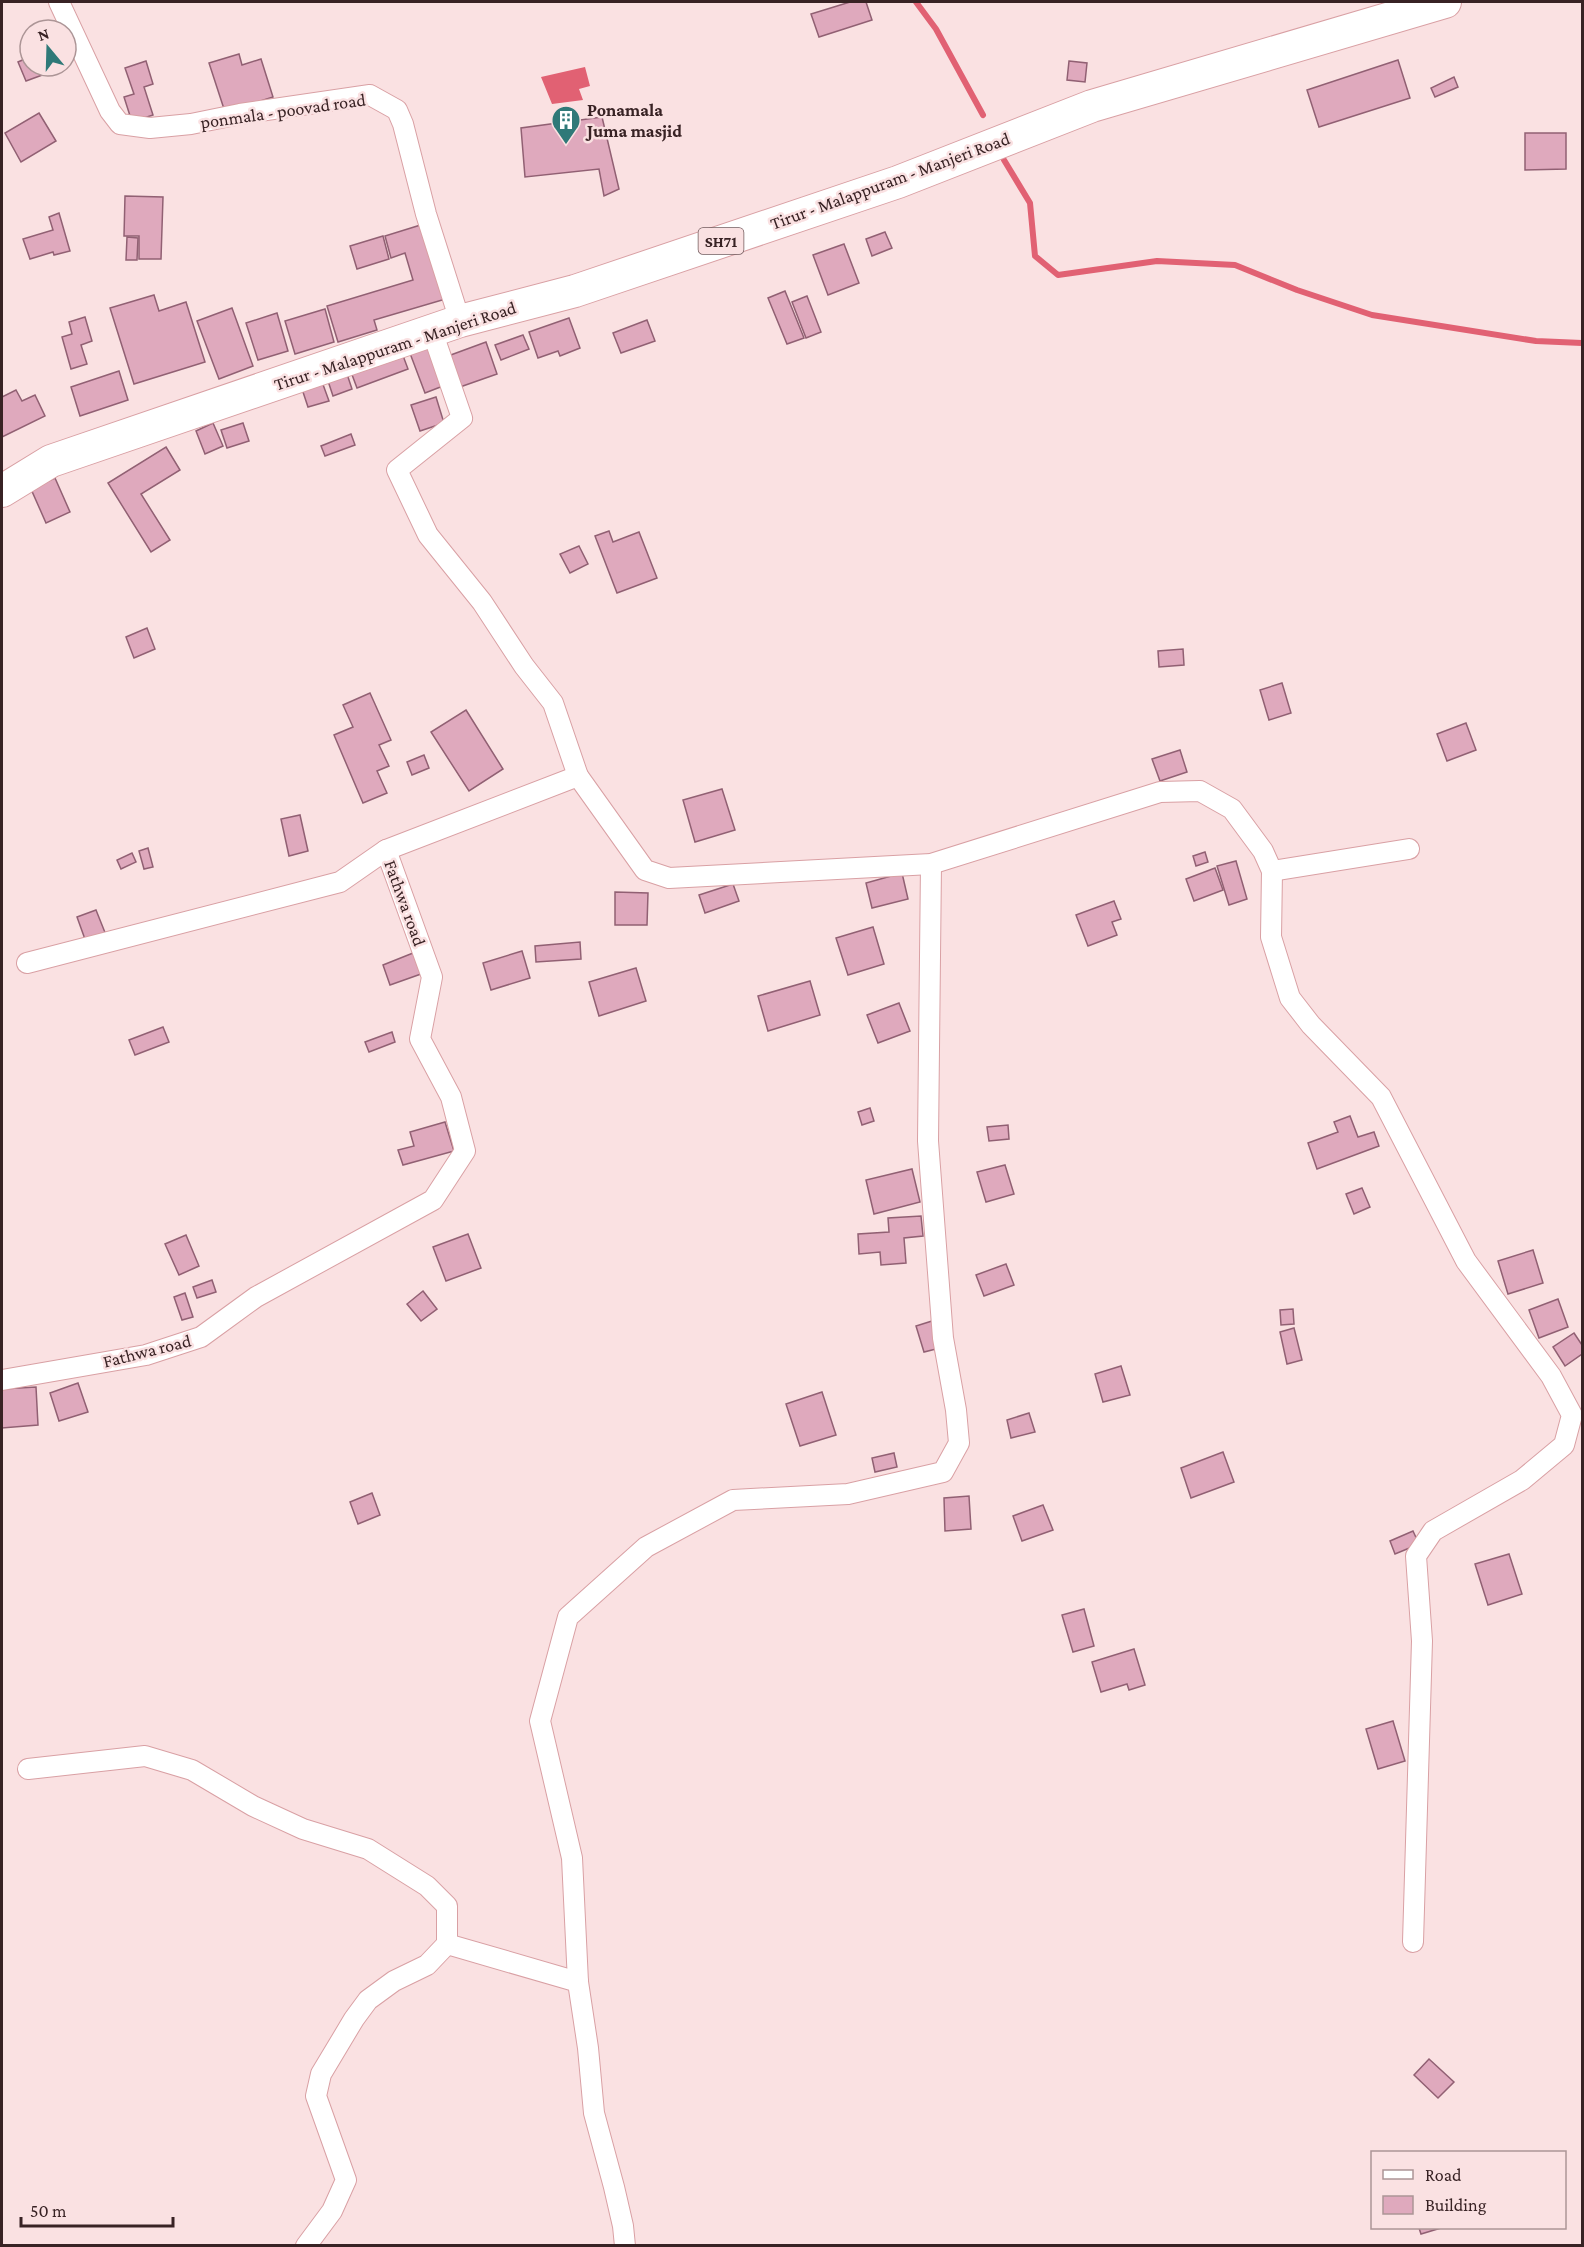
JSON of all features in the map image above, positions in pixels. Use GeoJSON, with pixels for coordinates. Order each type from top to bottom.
{"type":"FeatureCollection","features":[{"type":"Feature","properties":{"kind":"main road","name":"Tirur - Malappuram - Manjeri Road"},"geometry":{"type":"LineString","coordinates":[[2,491],[51,461],[446,326],[575,291],[898,182],[1092,106],[1445,2]]}},
{"type":"Feature","properties":{"kind":"street","name":"ponmala - poovad road"},"geometry":{"type":"LineString","coordinates":[[59,2],[110,111],[120,124],[150,128],[191,124],[240,114],[370,95],[397,110],[403,124],[426,214],[446,326]]}},
{"type":"Feature","properties":{"kind":"street"},"geometry":{"type":"LineString","coordinates":[[446,326],[462,418],[397,470],[428,535],[482,602],[524,666],[553,703],[578,776],[645,870],[669,878],[931,864],[1160,792],[1200,792],[1232,809],[1263,851],[1272,871],[1270,937],[1290,998],[1311,1025],[1381,1097],[1466,1261],[1551,1376],[1572,1415],[1564,1445],[1522,1480],[1433,1531],[1416,1556],[1422,1641],[1413,1942]]}},
{"type":"Feature","properties":{"kind":"street","name":"Fathwa road"},"geometry":{"type":"LineString","coordinates":[[2,1380],[146,1355],[201,1337],[256,1297],[432,1200],[465,1151],[451,1097],[420,1039],[432,977],[386,850],[578,776]]}},
{"type":"Feature","properties":{"kind":"street"},"geometry":{"type":"LineString","coordinates":[[1272,871],[1409,849]]}},
{"type":"Feature","properties":{"kind":"street"},"geometry":{"type":"LineString","coordinates":[[27,963],[340,882],[386,850]]}},
{"type":"Feature","properties":{"kind":"street"},"geometry":{"type":"LineString","coordinates":[[625,2246],[614,2187],[594,2113],[588,2048],[578,1982],[572,1858],[540,1721],[568,1617],[646,1547],[733,1500],[848,1494],[943,1472],[959,1443],[944,1338],[928,1141],[931,864]]}},
{"type":"Feature","properties":{"kind":"street"},"geometry":{"type":"LineString","coordinates":[[28,1769],[145,1756],[192,1770],[252,1806],[303,1829],[368,1849],[427,1886],[447,1906],[447,1944],[427,1965],[394,1981],[368,2000],[321,2074],[316,2096],[346,2180],[333,2211],[306,2246]]}},
{"type":"Feature","properties":{"kind":"street"},"geometry":{"type":"LineString","coordinates":[[447,1944],[578,1982]]}},
{"type":"Feature","properties":{"kind":"shaded area"},"geometry":{"type":"Polygon","coordinates":[[[585,67],[590,86],[579,89],[583,100],[552,104],[541,77],[585,67]]]}},
{"type":"Feature","properties":{"kind":"building"},"geometry":{"type":"Polygon","coordinates":[[[850,2],[866,2],[872,20],[819,37],[811,14],[850,2]]]}},
{"type":"Feature","properties":{"kind":"building"},"geometry":{"type":"Polygon","coordinates":[[[239,54],[242,65],[261,59],[273,97],[225,112],[209,63],[239,54]]]}},
{"type":"Feature","properties":{"kind":"building"},"geometry":{"type":"Polygon","coordinates":[[[1398,60],[1410,98],[1319,127],[1307,90],[1398,60]]]}},
{"type":"Feature","properties":{"kind":"building"},"geometry":{"type":"Polygon","coordinates":[[[146,61],[153,84],[144,87],[153,115],[132,122],[124,97],[134,94],[125,68],[146,61]]]}},
{"type":"Feature","properties":{"kind":"building"},"geometry":{"type":"Polygon","coordinates":[[[1069,61],[1087,63],[1085,82],[1067,80],[1069,61]]]}},
{"type":"Feature","properties":{"kind":"building"},"geometry":{"type":"Polygon","coordinates":[[[1454,77],[1458,87],[1435,97],[1431,88],[1454,77]]]}},
{"type":"Feature","properties":{"kind":"building"},"geometry":{"type":"Polygon","coordinates":[[[39,113],[56,141],[21,162],[5,133],[39,113]]]}},
{"type":"Feature","properties":{"kind":"building","name":"Ponamala Juma masjid"},"geometry":{"type":"Polygon","coordinates":[[[602,117],[619,189],[604,196],[599,169],[525,177],[521,128],[602,117]]]}},
{"type":"Feature","properties":{"kind":"building"},"geometry":{"type":"Polygon","coordinates":[[[1525,133],[1566,133],[1566,169],[1525,170],[1525,133]]]}},
{"type":"Feature","properties":{"kind":"building"},"geometry":{"type":"Polygon","coordinates":[[[125,196],[163,197],[161,259],[139,259],[139,236],[124,236],[125,196]]]}},
{"type":"Feature","properties":{"kind":"building"},"geometry":{"type":"Polygon","coordinates":[[[59,213],[70,251],[54,255],[53,252],[30,259],[23,239],[53,230],[49,217],[59,213]]]}},
{"type":"Feature","properties":{"kind":"building"},"geometry":{"type":"Polygon","coordinates":[[[427,223],[449,298],[374,320],[377,330],[338,342],[327,306],[413,280],[405,253],[391,258],[385,236],[427,223]]]}},
{"type":"Feature","properties":{"kind":"building"},"geometry":{"type":"Polygon","coordinates":[[[885,232],[892,248],[872,256],[866,239],[885,232]]]}},
{"type":"Feature","properties":{"kind":"building"},"geometry":{"type":"Polygon","coordinates":[[[383,236],[389,259],[357,269],[350,246],[383,236]]]}},
{"type":"Feature","properties":{"kind":"building"},"geometry":{"type":"Polygon","coordinates":[[[127,237],[138,238],[137,260],[126,260],[127,237]]]}},
{"type":"Feature","properties":{"kind":"building"},"geometry":{"type":"Polygon","coordinates":[[[844,244],[859,283],[828,295],[813,255],[844,244]]]}},
{"type":"Feature","properties":{"kind":"building"},"geometry":{"type":"Polygon","coordinates":[[[785,291],[804,338],[787,344],[768,298],[785,291]]]}},
{"type":"Feature","properties":{"kind":"building"},"geometry":{"type":"Polygon","coordinates":[[[154,295],[159,311],[186,302],[205,362],[134,384],[110,308],[154,295]]]}},
{"type":"Feature","properties":{"kind":"building"},"geometry":{"type":"Polygon","coordinates":[[[807,296],[821,332],[806,338],[792,302],[807,296]]]}},
{"type":"Feature","properties":{"kind":"building"},"geometry":{"type":"Polygon","coordinates":[[[232,308],[253,366],[219,379],[197,321],[232,308]]]}},
{"type":"Feature","properties":{"kind":"building"},"geometry":{"type":"Polygon","coordinates":[[[325,309],[334,342],[295,354],[285,321],[325,309]]]}},
{"type":"Feature","properties":{"kind":"building"},"geometry":{"type":"Polygon","coordinates":[[[277,313],[288,351],[258,360],[246,323],[277,313]]]}},
{"type":"Feature","properties":{"kind":"building"},"geometry":{"type":"Polygon","coordinates":[[[85,317],[92,341],[81,345],[87,364],[71,369],[62,337],[72,334],[69,322],[85,317]]]}},
{"type":"Feature","properties":{"kind":"building"},"geometry":{"type":"Polygon","coordinates":[[[569,318],[580,348],[560,356],[558,351],[538,358],[529,332],[569,318]]]}},
{"type":"Feature","properties":{"kind":"building"},"geometry":{"type":"Polygon","coordinates":[[[647,320],[655,341],[621,353],[613,333],[647,320]]]}},
{"type":"Feature","properties":{"kind":"building"},"geometry":{"type":"Polygon","coordinates":[[[523,335],[529,349],[501,360],[495,345],[523,335]]]}},
{"type":"Feature","properties":{"kind":"building"},"geometry":{"type":"Polygon","coordinates":[[[426,341],[443,386],[425,393],[408,348],[426,341]]]}},
{"type":"Feature","properties":{"kind":"building"},"geometry":{"type":"Polygon","coordinates":[[[486,342],[497,374],[460,387],[448,356],[486,342]]]}},
{"type":"Feature","properties":{"kind":"building"},"geometry":{"type":"Polygon","coordinates":[[[399,345],[408,369],[357,388],[348,364],[399,345]]]}},
{"type":"Feature","properties":{"kind":"building"},"geometry":{"type":"Polygon","coordinates":[[[119,371],[128,400],[80,416],[71,387],[119,371]]]}},
{"type":"Feature","properties":{"kind":"building"},"geometry":{"type":"Polygon","coordinates":[[[347,374],[352,389],[333,396],[328,381],[347,374]]]}},
{"type":"Feature","properties":{"kind":"building"},"geometry":{"type":"Polygon","coordinates":[[[321,379],[329,401],[308,407],[301,386],[321,379]]]}},
{"type":"Feature","properties":{"kind":"building"},"geometry":{"type":"Polygon","coordinates":[[[16,390],[22,401],[35,395],[45,416],[2,437],[2,397],[16,390]]]}},
{"type":"Feature","properties":{"kind":"building"},"geometry":{"type":"Polygon","coordinates":[[[436,397],[444,423],[420,431],[411,405],[436,397]]]}},
{"type":"Feature","properties":{"kind":"building"},"geometry":{"type":"Polygon","coordinates":[[[213,423],[223,446],[205,454],[196,431],[213,423]]]}},
{"type":"Feature","properties":{"kind":"building"},"geometry":{"type":"Polygon","coordinates":[[[243,423],[249,441],[227,448],[221,430],[243,423]]]}},
{"type":"Feature","properties":{"kind":"building"},"geometry":{"type":"Polygon","coordinates":[[[351,434],[355,445],[325,456],[321,446],[351,434]]]}},
{"type":"Feature","properties":{"kind":"building"},"geometry":{"type":"Polygon","coordinates":[[[166,447],[180,470],[141,494],[170,540],[151,552],[108,483],[166,447]]]}},
{"type":"Feature","properties":{"kind":"building"},"geometry":{"type":"Polygon","coordinates":[[[55,478],[70,512],[46,523],[31,489],[55,478]]]}},
{"type":"Feature","properties":{"kind":"building"},"geometry":{"type":"Polygon","coordinates":[[[609,531],[613,542],[639,532],[657,578],[617,593],[595,536],[609,531]]]}},
{"type":"Feature","properties":{"kind":"building"},"geometry":{"type":"Polygon","coordinates":[[[579,546],[588,564],[570,573],[560,554],[579,546]]]}},
{"type":"Feature","properties":{"kind":"building"},"geometry":{"type":"Polygon","coordinates":[[[147,628],[155,649],[134,658],[126,637],[147,628]]]}},
{"type":"Feature","properties":{"kind":"building"},"geometry":{"type":"Polygon","coordinates":[[[1183,649],[1184,665],[1159,667],[1158,651],[1183,649]]]}},
{"type":"Feature","properties":{"kind":"building"},"geometry":{"type":"Polygon","coordinates":[[[1282,683],[1291,713],[1269,720],[1260,690],[1282,683]]]}},
{"type":"Feature","properties":{"kind":"building"},"geometry":{"type":"Polygon","coordinates":[[[370,693],[391,740],[379,745],[389,766],[377,771],[387,793],[363,803],[334,735],[353,727],[343,705],[370,693]]]}},
{"type":"Feature","properties":{"kind":"building"},"geometry":{"type":"Polygon","coordinates":[[[466,710],[503,769],[469,791],[431,732],[466,710]]]}},
{"type":"Feature","properties":{"kind":"building"},"geometry":{"type":"Polygon","coordinates":[[[1466,723],[1476,750],[1447,761],[1437,734],[1466,723]]]}},
{"type":"Feature","properties":{"kind":"building"},"geometry":{"type":"Polygon","coordinates":[[[1180,750],[1187,772],[1160,781],[1152,759],[1180,750]]]}},
{"type":"Feature","properties":{"kind":"building"},"geometry":{"type":"Polygon","coordinates":[[[424,755],[429,768],[412,775],[407,762],[424,755]]]}},
{"type":"Feature","properties":{"kind":"building"},"geometry":{"type":"Polygon","coordinates":[[[722,789],[735,830],[695,842],[683,800],[722,789]]]}},
{"type":"Feature","properties":{"kind":"building"},"geometry":{"type":"Polygon","coordinates":[[[300,815],[308,851],[289,856],[281,819],[300,815]]]}},
{"type":"Feature","properties":{"kind":"building"},"geometry":{"type":"Polygon","coordinates":[[[148,848],[153,867],[144,869],[139,851],[148,848]]]}},
{"type":"Feature","properties":{"kind":"building"},"geometry":{"type":"Polygon","coordinates":[[[1205,852],[1208,862],[1196,866],[1193,856],[1205,852]]]}},
{"type":"Feature","properties":{"kind":"building"},"geometry":{"type":"Polygon","coordinates":[[[132,853],[136,862],[121,869],[117,860],[132,853]]]}},
{"type":"Feature","properties":{"kind":"building"},"geometry":{"type":"Polygon","coordinates":[[[1236,861],[1247,899],[1229,905],[1217,866],[1236,861]]]}},
{"type":"Feature","properties":{"kind":"building"},"geometry":{"type":"Polygon","coordinates":[[[1215,868],[1223,890],[1194,901],[1186,879],[1215,868]]]}},
{"type":"Feature","properties":{"kind":"building"},"geometry":{"type":"Polygon","coordinates":[[[902,873],[908,899],[872,908],[866,883],[902,873]]]}},
{"type":"Feature","properties":{"kind":"building"},"geometry":{"type":"Polygon","coordinates":[[[733,884],[739,901],[705,913],[699,895],[733,884]]]}},
{"type":"Feature","properties":{"kind":"building"},"geometry":{"type":"Polygon","coordinates":[[[615,892],[648,893],[647,925],[615,925],[615,892]]]}},
{"type":"Feature","properties":{"kind":"building"},"geometry":{"type":"Polygon","coordinates":[[[1114,901],[1121,919],[1112,922],[1117,935],[1088,946],[1076,915],[1114,901]]]}},
{"type":"Feature","properties":{"kind":"building"},"geometry":{"type":"Polygon","coordinates":[[[96,910],[106,935],[86,942],[77,917],[96,910]]]}},
{"type":"Feature","properties":{"kind":"building"},"geometry":{"type":"Polygon","coordinates":[[[873,927],[884,964],[848,975],[836,938],[873,927]]]}},
{"type":"Feature","properties":{"kind":"building"},"geometry":{"type":"Polygon","coordinates":[[[580,942],[581,959],[536,962],[535,946],[580,942]]]}},
{"type":"Feature","properties":{"kind":"building"},"geometry":{"type":"Polygon","coordinates":[[[522,951],[530,978],[491,990],[483,963],[522,951]]]}},
{"type":"Feature","properties":{"kind":"building"},"geometry":{"type":"Polygon","coordinates":[[[413,953],[421,974],[390,985],[383,965],[413,953]]]}},
{"type":"Feature","properties":{"kind":"building"},"geometry":{"type":"Polygon","coordinates":[[[636,968],[646,1001],[599,1016],[589,982],[636,968]]]}},
{"type":"Feature","properties":{"kind":"building"},"geometry":{"type":"Polygon","coordinates":[[[810,981],[820,1015],[768,1031],[758,996],[810,981]]]}},
{"type":"Feature","properties":{"kind":"building"},"geometry":{"type":"Polygon","coordinates":[[[899,1003],[910,1031],[878,1043],[867,1015],[899,1003]]]}},
{"type":"Feature","properties":{"kind":"building"},"geometry":{"type":"Polygon","coordinates":[[[163,1027],[169,1042],[135,1055],[129,1040],[163,1027]]]}},
{"type":"Feature","properties":{"kind":"building"},"geometry":{"type":"Polygon","coordinates":[[[392,1032],[395,1042],[369,1052],[365,1042],[392,1032]]]}},
{"type":"Feature","properties":{"kind":"building"},"geometry":{"type":"Polygon","coordinates":[[[870,1108],[874,1121],[862,1125],[858,1112],[870,1108]]]}},
{"type":"Feature","properties":{"kind":"building"},"geometry":{"type":"Polygon","coordinates":[[[1350,1116],[1358,1137],[1374,1132],[1379,1146],[1317,1169],[1308,1143],[1338,1132],[1334,1122],[1350,1116]]]}},
{"type":"Feature","properties":{"kind":"building"},"geometry":{"type":"Polygon","coordinates":[[[445,1122],[454,1151],[403,1165],[398,1150],[414,1146],[410,1132],[445,1122]]]}},
{"type":"Feature","properties":{"kind":"building"},"geometry":{"type":"Polygon","coordinates":[[[1008,1125],[1009,1139],[989,1141],[987,1127],[1008,1125]]]}},
{"type":"Feature","properties":{"kind":"building"},"geometry":{"type":"Polygon","coordinates":[[[1005,1165],[1014,1194],[986,1202],[977,1172],[1005,1165]]]}},
{"type":"Feature","properties":{"kind":"building"},"geometry":{"type":"Polygon","coordinates":[[[912,1169],[920,1202],[874,1214],[866,1180],[912,1169]]]}},
{"type":"Feature","properties":{"kind":"building"},"geometry":{"type":"Polygon","coordinates":[[[1362,1188],[1370,1207],[1354,1214],[1346,1194],[1362,1188]]]}},
{"type":"Feature","properties":{"kind":"building"},"geometry":{"type":"Polygon","coordinates":[[[921,1216],[923,1236],[904,1238],[906,1263],[881,1265],[880,1252],[859,1254],[858,1234],[889,1232],[888,1218],[921,1216]]]}},
{"type":"Feature","properties":{"kind":"building"},"geometry":{"type":"Polygon","coordinates":[[[468,1234],[481,1268],[446,1281],[433,1247],[468,1234]]]}},
{"type":"Feature","properties":{"kind":"building"},"geometry":{"type":"Polygon","coordinates":[[[186,1235],[199,1266],[179,1275],[165,1244],[186,1235]]]}},
{"type":"Feature","properties":{"kind":"building"},"geometry":{"type":"Polygon","coordinates":[[[1533,1250],[1543,1283],[1508,1294],[1498,1261],[1533,1250]]]}},
{"type":"Feature","properties":{"kind":"building"},"geometry":{"type":"Polygon","coordinates":[[[1006,1264],[1014,1285],[984,1296],[976,1275],[1006,1264]]]}},
{"type":"Feature","properties":{"kind":"building"},"geometry":{"type":"Polygon","coordinates":[[[212,1280],[216,1292],[197,1298],[193,1287],[212,1280]]]}},
{"type":"Feature","properties":{"kind":"building"},"geometry":{"type":"Polygon","coordinates":[[[423,1291],[437,1309],[421,1321],[407,1304],[423,1291]]]}},
{"type":"Feature","properties":{"kind":"building"},"geometry":{"type":"Polygon","coordinates":[[[185,1293],[193,1317],[182,1320],[174,1297],[185,1293]]]}},
{"type":"Feature","properties":{"kind":"building"},"geometry":{"type":"Polygon","coordinates":[[[1558,1299],[1568,1327],[1539,1338],[1529,1310],[1558,1299]]]}},
{"type":"Feature","properties":{"kind":"building"},"geometry":{"type":"Polygon","coordinates":[[[1293,1309],[1294,1324],[1281,1325],[1280,1310],[1293,1309]]]}},
{"type":"Feature","properties":{"kind":"building"},"geometry":{"type":"Polygon","coordinates":[[[932,1321],[940,1348],[924,1352],[916,1326],[932,1321]]]}},
{"type":"Feature","properties":{"kind":"building"},"geometry":{"type":"Polygon","coordinates":[[[1294,1328],[1302,1360],[1287,1364],[1280,1332],[1294,1328]]]}},
{"type":"Feature","properties":{"kind":"building"},"geometry":{"type":"Polygon","coordinates":[[[1574,1333],[1582,1345],[1582,1354],[1565,1366],[1553,1347],[1574,1333]]]}},
{"type":"Feature","properties":{"kind":"building"},"geometry":{"type":"Polygon","coordinates":[[[1121,1366],[1130,1395],[1103,1402],[1095,1374],[1121,1366]]]}},
{"type":"Feature","properties":{"kind":"building"},"geometry":{"type":"Polygon","coordinates":[[[78,1383],[88,1412],[59,1421],[50,1393],[78,1383]]]}},
{"type":"Feature","properties":{"kind":"building"},"geometry":{"type":"Polygon","coordinates":[[[36,1387],[38,1425],[2,1428],[2,1389],[36,1387]]]}},
{"type":"Feature","properties":{"kind":"building"},"geometry":{"type":"Polygon","coordinates":[[[822,1392],[836,1435],[800,1446],[786,1404],[822,1392]]]}},
{"type":"Feature","properties":{"kind":"building"},"geometry":{"type":"Polygon","coordinates":[[[1029,1413],[1035,1432],[1011,1438],[1007,1420],[1029,1413]]]}},
{"type":"Feature","properties":{"kind":"building"},"geometry":{"type":"Polygon","coordinates":[[[1223,1452],[1234,1482],[1191,1498],[1181,1468],[1223,1452]]]}},
{"type":"Feature","properties":{"kind":"building"},"geometry":{"type":"Polygon","coordinates":[[[894,1453],[897,1467],[875,1472],[872,1458],[894,1453]]]}},
{"type":"Feature","properties":{"kind":"building"},"geometry":{"type":"Polygon","coordinates":[[[372,1493],[380,1515],[358,1524],[350,1502],[372,1493]]]}},
{"type":"Feature","properties":{"kind":"building"},"geometry":{"type":"Polygon","coordinates":[[[969,1496],[971,1529],[945,1531],[944,1498],[969,1496]]]}},
{"type":"Feature","properties":{"kind":"building"},"geometry":{"type":"Polygon","coordinates":[[[1043,1505],[1053,1530],[1022,1541],[1013,1516],[1043,1505]]]}},
{"type":"Feature","properties":{"kind":"building"},"geometry":{"type":"Polygon","coordinates":[[[1413,1531],[1419,1544],[1395,1554],[1390,1541],[1413,1531]]]}},
{"type":"Feature","properties":{"kind":"building"},"geometry":{"type":"Polygon","coordinates":[[[1509,1554],[1522,1594],[1488,1605],[1475,1564],[1509,1554]]]}},
{"type":"Feature","properties":{"kind":"building"},"geometry":{"type":"Polygon","coordinates":[[[1084,1609],[1094,1646],[1073,1652],[1062,1615],[1084,1609]]]}},
{"type":"Feature","properties":{"kind":"building"},"geometry":{"type":"Polygon","coordinates":[[[1134,1649],[1145,1685],[1129,1690],[1127,1684],[1101,1692],[1092,1662],[1134,1649]]]}},
{"type":"Feature","properties":{"kind":"building"},"geometry":{"type":"Polygon","coordinates":[[[1393,1721],[1405,1761],[1378,1769],[1366,1729],[1393,1721]]]}},
{"type":"Feature","properties":{"kind":"building"},"geometry":{"type":"Polygon","coordinates":[[[1429,2059],[1454,2082],[1438,2098],[1414,2075],[1429,2059]]]}},
{"type":"Feature","properties":{"kind":"building"},"geometry":{"type":"Polygon","coordinates":[[[1419,2229],[1438,2229],[1421,2234],[1419,2229]]]}},
{"type":"Feature","properties":{"kind":"waterway"},"geometry":{"type":"LineString","coordinates":[[916,2],[936,29],[983,115]]}},
{"type":"Feature","properties":{"kind":"waterway"},"geometry":{"type":"LineString","coordinates":[[1004,160],[1030,203],[1035,256],[1058,275],[1157,261],[1235,265],[1297,290],[1372,315],[1536,341],[1582,343]]}},
{"type":"Feature","properties":{"kind":"place","name":"Ponamala Juma masjid"},"geometry":{"type":"Point","coordinates":[566,146]}}]}
